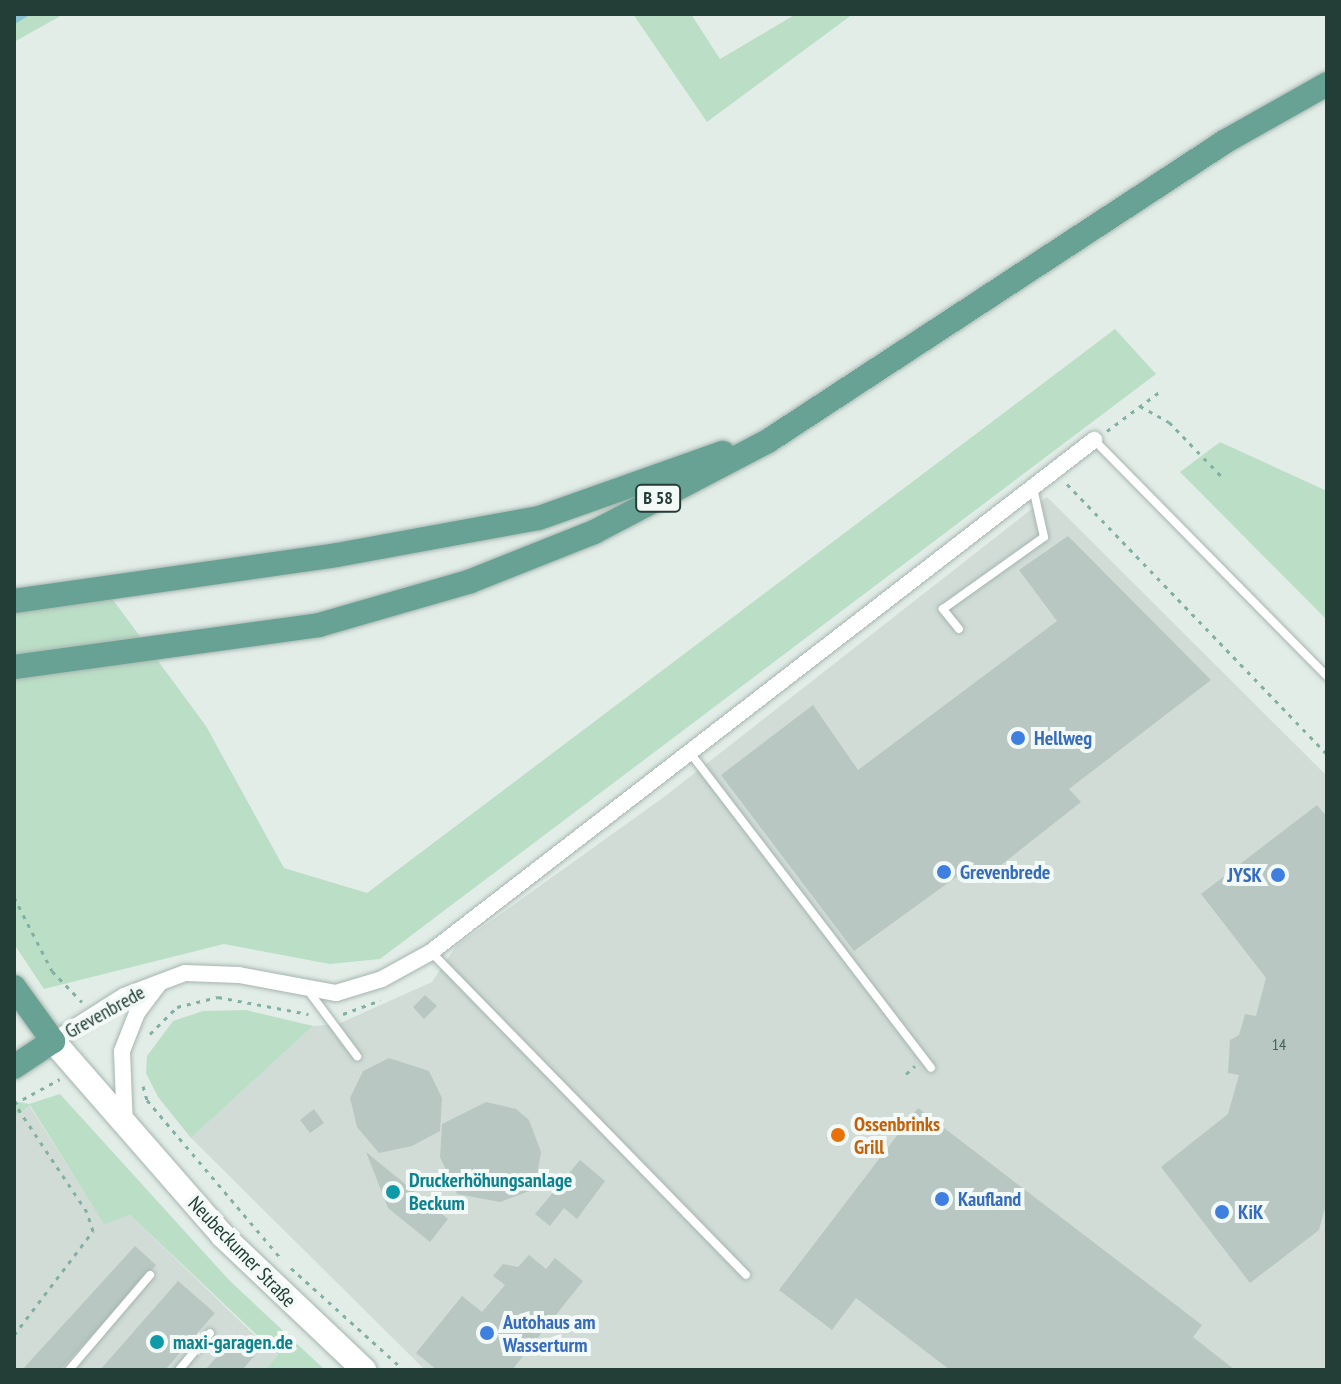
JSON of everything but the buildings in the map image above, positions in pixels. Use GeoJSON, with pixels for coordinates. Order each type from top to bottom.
{"type":"FeatureCollection","features":[{"type":"Feature","properties":{"kind":"main road","name":"B 58"},"geometry":{"type":"LineString","coordinates":[[14,667],[291,630],[471,581],[594,532],[768,441],[1226,141],[1327,84]]}},
{"type":"Feature","properties":{"kind":"main road"},"geometry":{"type":"LineString","coordinates":[[14,601],[307,560],[539,518],[768,441]]}},
{"type":"Feature","properties":{"kind":"main road"},"geometry":{"type":"LineString","coordinates":[[14,987],[53,1041],[14,1067]]}},
{"type":"Feature","properties":{"kind":"main road","name":"Neubeckumer Straße"},"geometry":{"type":"LineString","coordinates":[[53,1041],[125,1128],[251,1264],[364,1370]]}},
{"type":"Feature","properties":{"kind":"street","name":"Grevenbrede"},"geometry":{"type":"LineString","coordinates":[[53,1041],[92,1016],[185,973],[239,975],[310,993],[336,993],[382,979],[431,952],[688,749],[1094,440]]}},
{"type":"Feature","properties":{"kind":"street"},"geometry":{"type":"LineString","coordinates":[[125,1128],[130,1054],[137,1013],[160,983]]}},
{"type":"Feature","properties":{"kind":"lane"},"geometry":{"type":"LineString","coordinates":[[1094,440],[1327,676]]}},
{"type":"Feature","properties":{"kind":"lane"},"geometry":{"type":"LineString","coordinates":[[959,629],[943,609],[1044,537],[1033,487]]}},
{"type":"Feature","properties":{"kind":"lane"},"geometry":{"type":"LineString","coordinates":[[688,749],[931,1068]]}},
{"type":"Feature","properties":{"kind":"lane"},"geometry":{"type":"LineString","coordinates":[[431,952],[746,1275]]}},
{"type":"Feature","properties":{"kind":"lane"},"geometry":{"type":"LineString","coordinates":[[310,993],[357,1056]]}},
{"type":"Feature","properties":{"kind":"lane"},"geometry":{"type":"LineString","coordinates":[[69,1370],[150,1275]]}},
{"type":"Feature","properties":{"kind":"lane"},"geometry":{"type":"LineString","coordinates":[[179,1370],[210,1333]]}},
{"type":"Feature","properties":{"kind":"path"},"geometry":{"type":"LineString","coordinates":[[1094,440],[1162,390]]}},
{"type":"Feature","properties":{"kind":"path"},"geometry":{"type":"LineString","coordinates":[[1140,406],[1169,422],[1223,478]]}},
{"type":"Feature","properties":{"kind":"path"},"geometry":{"type":"LineString","coordinates":[[1054,469],[1327,754]]}},
{"type":"Feature","properties":{"kind":"path"},"geometry":{"type":"LineString","coordinates":[[14,897],[52,971],[92,1016]]}},
{"type":"Feature","properties":{"kind":"path"},"geometry":{"type":"LineString","coordinates":[[384,998],[329,1015],[218,997],[177,1007],[153,1027],[130,1054],[147,1100],[282,1260],[404,1370]]}},
{"type":"Feature","properties":{"kind":"path"},"geometry":{"type":"LineString","coordinates":[[14,1335],[93,1231],[87,1212],[15,1104]]}},
{"type":"Feature","properties":{"kind":"shaded area","name":"Grevenbrede"},"geometry":{"type":"Polygon","coordinates":[[[1047,497],[1327,776],[1327,1370],[425,1370],[191,1138],[313,1026],[338,1024],[432,982],[456,946],[664,797],[1047,497]]]}},
{"type":"Feature","properties":{"kind":"shaded area"},"geometry":{"type":"Polygon","coordinates":[[[14,1101],[29,1105],[104,1223],[130,1215],[269,1349],[300,1370],[14,1370],[14,1101]]]}},
{"type":"Feature","properties":{"kind":"green space"},"geometry":{"type":"Polygon","coordinates":[[[14,14],[64,14],[14,42],[14,14]]]}},
{"type":"Feature","properties":{"kind":"green space"},"geometry":{"type":"Polygon","coordinates":[[[633,14],[691,14],[720,59],[796,14],[853,14],[707,122],[633,14]]]}},
{"type":"Feature","properties":{"kind":"green space"},"geometry":{"type":"Polygon","coordinates":[[[1115,329],[1156,374],[380,959],[330,964],[224,944],[44,989],[14,944],[14,611],[105,589],[206,726],[284,868],[367,893],[1115,329]]]}},
{"type":"Feature","properties":{"kind":"green space"},"geometry":{"type":"Polygon","coordinates":[[[1220,442],[1327,491],[1327,620],[1180,472],[1220,442]]]}},
{"type":"Feature","properties":{"kind":"green space"},"geometry":{"type":"Polygon","coordinates":[[[246,1010],[313,1026],[191,1138],[158,1097],[146,1073],[147,1056],[173,1021],[203,1011],[246,1010]]]}},
{"type":"Feature","properties":{"kind":"green space"},"geometry":{"type":"Polygon","coordinates":[[[60,1094],[229,1280],[325,1370],[266,1370],[278,1355],[130,1215],[104,1224],[30,1105],[14,1117],[14,1101],[29,1104],[60,1094]]]}},
{"type":"Feature","properties":{"kind":"waterway"},"geometry":{"type":"LineString","coordinates":[[14,21],[25,14]]}},
{"type":"Feature","properties":{"kind":"place","name":"Hellweg"},"geometry":{"type":"Point","coordinates":[1018,738]}},
{"type":"Feature","properties":{"kind":"place","name":"Grevenbrede"},"geometry":{"type":"Point","coordinates":[944,872]}},
{"type":"Feature","properties":{"kind":"place","name":"JYSK"},"geometry":{"type":"Point","coordinates":[1278,875]}},
{"type":"Feature","properties":{"kind":"place","name":"Ossenbrinks Grill"},"geometry":{"type":"Point","coordinates":[838,1135]}},
{"type":"Feature","properties":{"kind":"place","name":"Druckerhöhungsanlage Beckum"},"geometry":{"type":"Point","coordinates":[393,1192]}},
{"type":"Feature","properties":{"kind":"place","name":"Kaufland"},"geometry":{"type":"Point","coordinates":[942,1199]}},
{"type":"Feature","properties":{"kind":"place","name":"KiK"},"geometry":{"type":"Point","coordinates":[1222,1212]}},
{"type":"Feature","properties":{"kind":"place","name":"Autohaus am Wasserturm"},"geometry":{"type":"Point","coordinates":[487,1333]}},
{"type":"Feature","properties":{"kind":"place","name":"maxi-garagen.de"},"geometry":{"type":"Point","coordinates":[157,1342]}}]}
